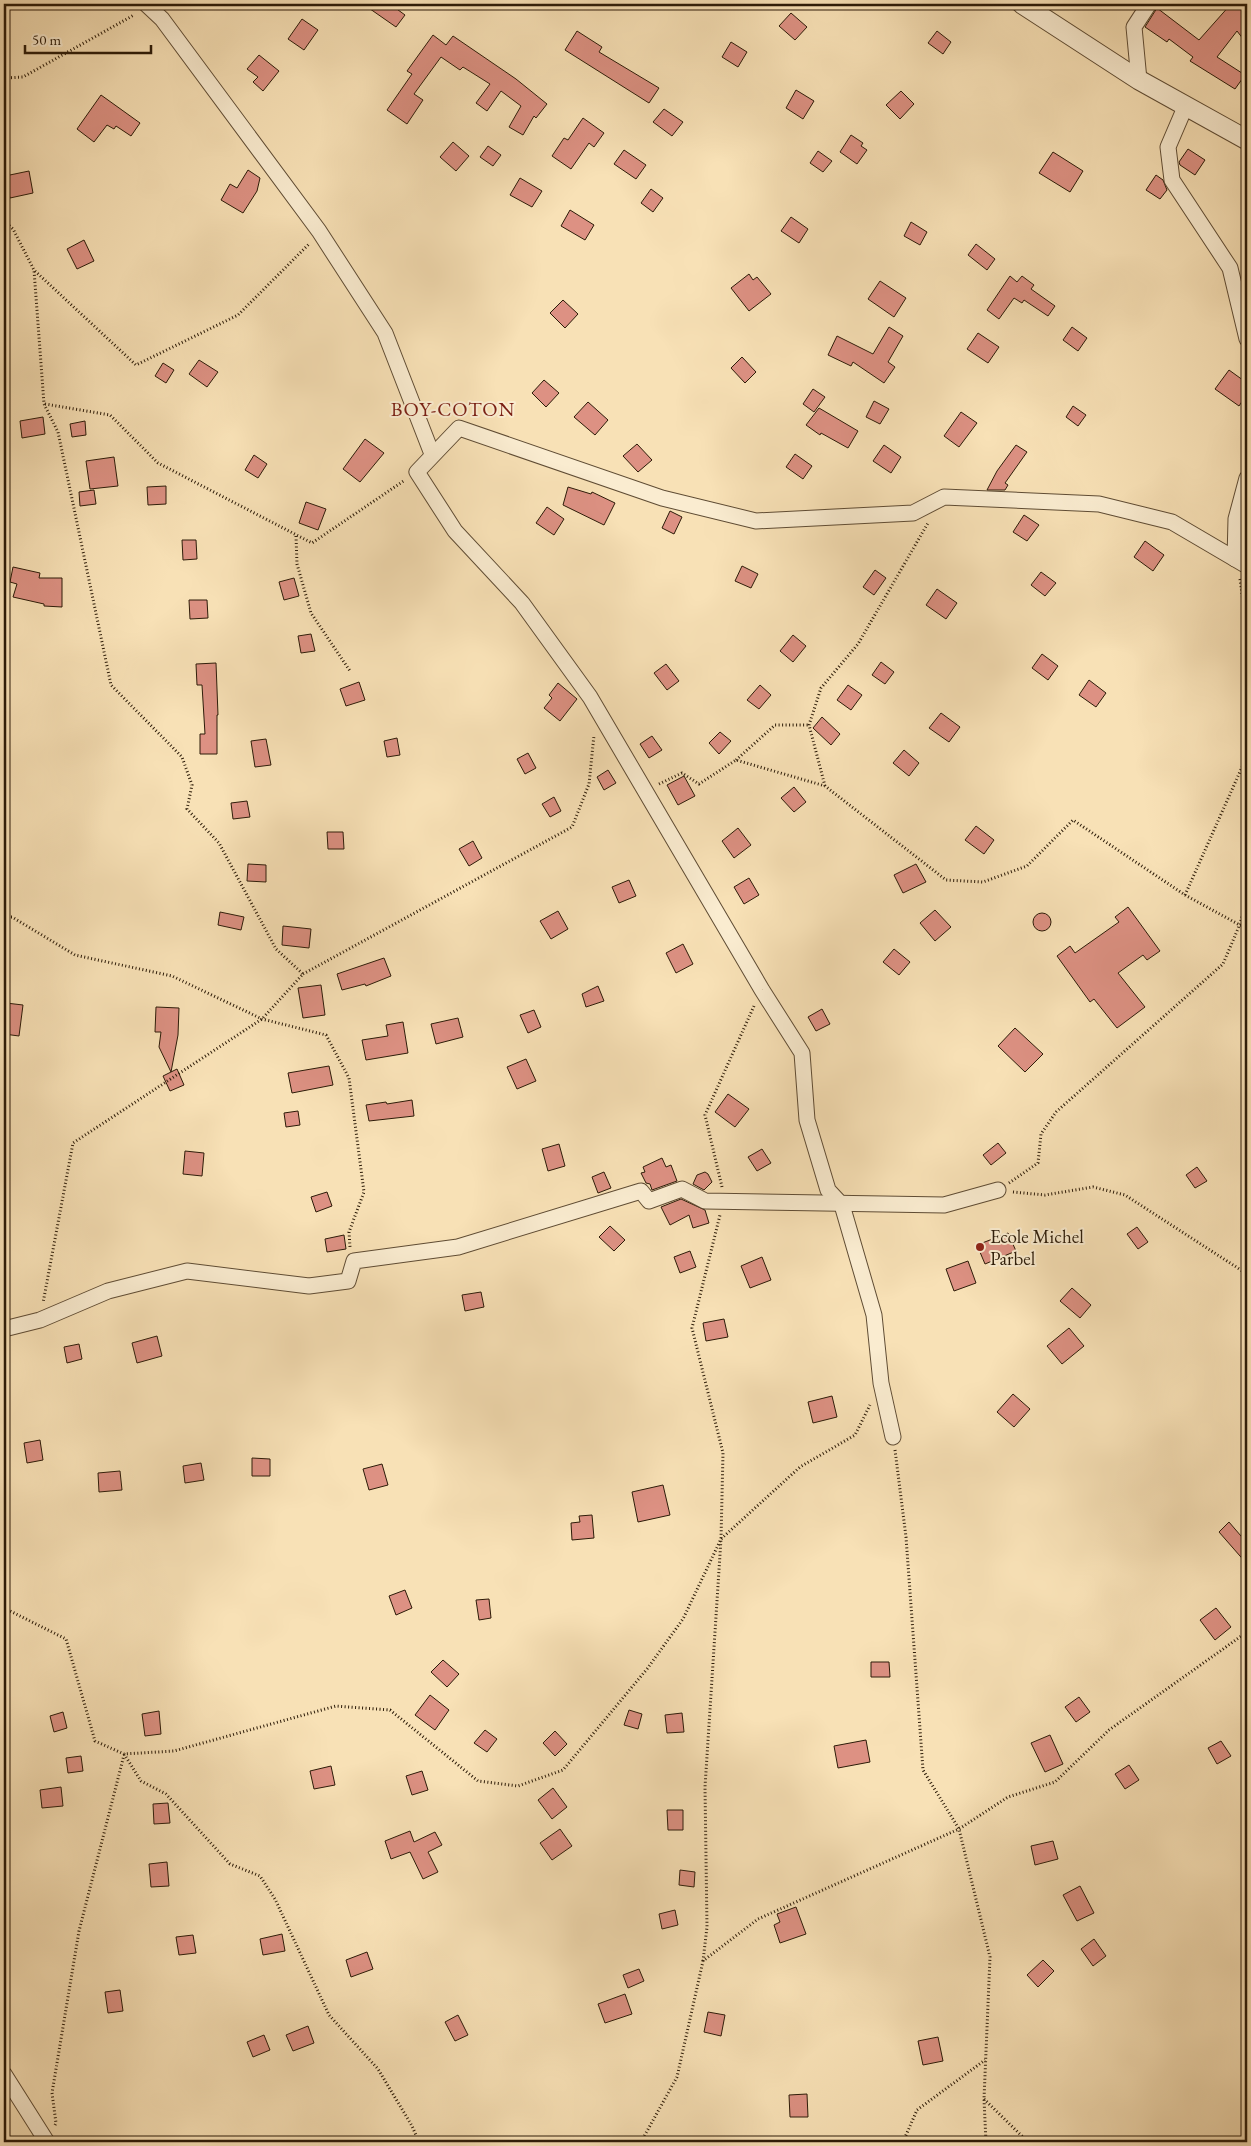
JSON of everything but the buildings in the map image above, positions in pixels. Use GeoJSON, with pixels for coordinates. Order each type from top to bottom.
{"type":"FeatureCollection","features":[{"type":"Feature","properties":{"kind":"street"},"geometry":{"type":"LineString","coordinates":[[146,4],[162,19],[320,231],[385,333],[432,454]]}},
{"type":"Feature","properties":{"kind":"street"},"geometry":{"type":"LineString","coordinates":[[1022,4],[1139,80],[1247,140]]}},
{"type":"Feature","properties":{"kind":"street"},"geometry":{"type":"LineString","coordinates":[[1139,80],[1134,27],[1149,4]]}},
{"type":"Feature","properties":{"kind":"street"},"geometry":{"type":"LineString","coordinates":[[1186,105],[1168,147],[1172,180],[1230,268],[1247,340]]}},
{"type":"Feature","properties":{"kind":"street"},"geometry":{"type":"LineString","coordinates":[[893,1437],[881,1382],[874,1314],[842,1205],[828,1190],[807,1120],[802,1053],[762,990],[590,697],[522,603],[455,531],[417,472],[458,428],[662,498],[756,521],[913,513],[944,498],[1099,504],[1172,522],[1241,562]]}},
{"type":"Feature","properties":{"kind":"street"},"geometry":{"type":"LineString","coordinates":[[1241,562],[1236,518],[1247,478]]}},
{"type":"Feature","properties":{"kind":"street"},"geometry":{"type":"LineString","coordinates":[[4,1329],[40,1320],[108,1291],[186,1271],[309,1286],[348,1282],[354,1261],[458,1247],[641,1191],[649,1200],[682,1189],[705,1201],[944,1206],[998,1190]]}},
{"type":"Feature","properties":{"kind":"street"},"geometry":{"type":"LineString","coordinates":[[4,2074],[45,2138]]}},
{"type":"Feature","properties":{"kind":"path"},"geometry":{"type":"LineString","coordinates":[[4,78],[23,76],[134,15],[162,19]]}},
{"type":"Feature","properties":{"kind":"path"},"geometry":{"type":"LineString","coordinates":[[4,221],[13,229],[34,270],[136,365],[238,315],[303,251],[320,231]]}},
{"type":"Feature","properties":{"kind":"path"},"geometry":{"type":"LineString","coordinates":[[34,270],[44,404],[58,432],[111,685],[182,757],[192,785],[187,809],[219,843],[276,949],[303,974]]}},
{"type":"Feature","properties":{"kind":"path"},"geometry":{"type":"LineString","coordinates":[[44,404],[110,415],[158,463],[296,536],[312,542],[417,472]]}},
{"type":"Feature","properties":{"kind":"path"},"geometry":{"type":"LineString","coordinates":[[825,786],[809,725],[821,688],[858,644],[944,498]]}},
{"type":"Feature","properties":{"kind":"path"},"geometry":{"type":"LineString","coordinates":[[296,536],[297,564],[311,613],[350,671]]}},
{"type":"Feature","properties":{"kind":"path"},"geometry":{"type":"LineString","coordinates":[[1241,562],[1240,578],[1247,632]]}},
{"type":"Feature","properties":{"kind":"path"},"geometry":{"type":"LineString","coordinates":[[645,790],[682,773],[699,784],[736,760],[774,725],[809,725]]}},
{"type":"Feature","properties":{"kind":"path"},"geometry":{"type":"LineString","coordinates":[[40,1320],[73,1143],[262,1019],[303,974],[572,827],[589,784],[595,732]]}},
{"type":"Feature","properties":{"kind":"path"},"geometry":{"type":"LineString","coordinates":[[1185,895],[1247,756]]}},
{"type":"Feature","properties":{"kind":"path"},"geometry":{"type":"LineString","coordinates":[[736,760],[825,786],[946,880],[983,882],[1027,866],[1073,820],[1185,895],[1247,929]]}},
{"type":"Feature","properties":{"kind":"path"},"geometry":{"type":"LineString","coordinates":[[998,1190],[1038,1162],[1041,1134],[1056,1112],[1223,964],[1240,924],[1247,898]]}},
{"type":"Feature","properties":{"kind":"path"},"geometry":{"type":"LineString","coordinates":[[4,916],[12,917],[75,955],[172,976],[262,1019],[326,1035],[349,1078],[364,1192],[349,1232],[351,1256],[354,1261]]}},
{"type":"Feature","properties":{"kind":"path"},"geometry":{"type":"LineString","coordinates":[[641,2142],[678,2077],[703,1961],[708,1927],[705,1787],[721,1539],[723,1453],[692,1328],[724,1201],[705,1115],[762,990]]}},
{"type":"Feature","properties":{"kind":"path"},"geometry":{"type":"LineString","coordinates":[[998,1190],[1044,1195],[1093,1187],[1126,1195],[1247,1274]]}},
{"type":"Feature","properties":{"kind":"path"},"geometry":{"type":"LineString","coordinates":[[4,1608],[66,1639],[95,1740],[124,1754],[174,1751],[336,1706],[390,1710],[478,1782],[518,1786],[563,1770],[647,1670],[683,1619],[721,1539],[800,1467],[855,1435],[881,1382]]}},
{"type":"Feature","properties":{"kind":"path"},"geometry":{"type":"LineString","coordinates":[[893,1437],[906,1537],[924,1770],[959,1829],[990,1957],[984,2099],[986,2142]]}},
{"type":"Feature","properties":{"kind":"path"},"geometry":{"type":"LineString","coordinates":[[703,1961],[758,1919],[959,1829],[1008,1797],[1055,1782],[1110,1730],[1247,1632]]}},
{"type":"Feature","properties":{"kind":"path"},"geometry":{"type":"LineString","coordinates":[[45,2138],[56,2123],[52,2092],[79,1931],[124,1754]]}},
{"type":"Feature","properties":{"kind":"path"},"geometry":{"type":"LineString","coordinates":[[124,1754],[141,1781],[166,1794],[230,1864],[260,1876],[276,1899],[329,2015],[378,2070],[412,2126],[419,2142]]}},
{"type":"Feature","properties":{"kind":"path"},"geometry":{"type":"LineString","coordinates":[[904,2142],[916,2110],[985,2059]]}},
{"type":"Feature","properties":{"kind":"path"},"geometry":{"type":"LineString","coordinates":[[984,2099],[1028,2142]]}},
{"type":"Feature","properties":{"kind":"place","name":"Ecole Michel Parbel"},"geometry":{"type":"Point","coordinates":[980,1247]}},
{"type":"Feature","properties":{"kind":"district","name":"BOY-COTON"},"geometry":{"type":"Point","coordinates":[453,409]}}]}
